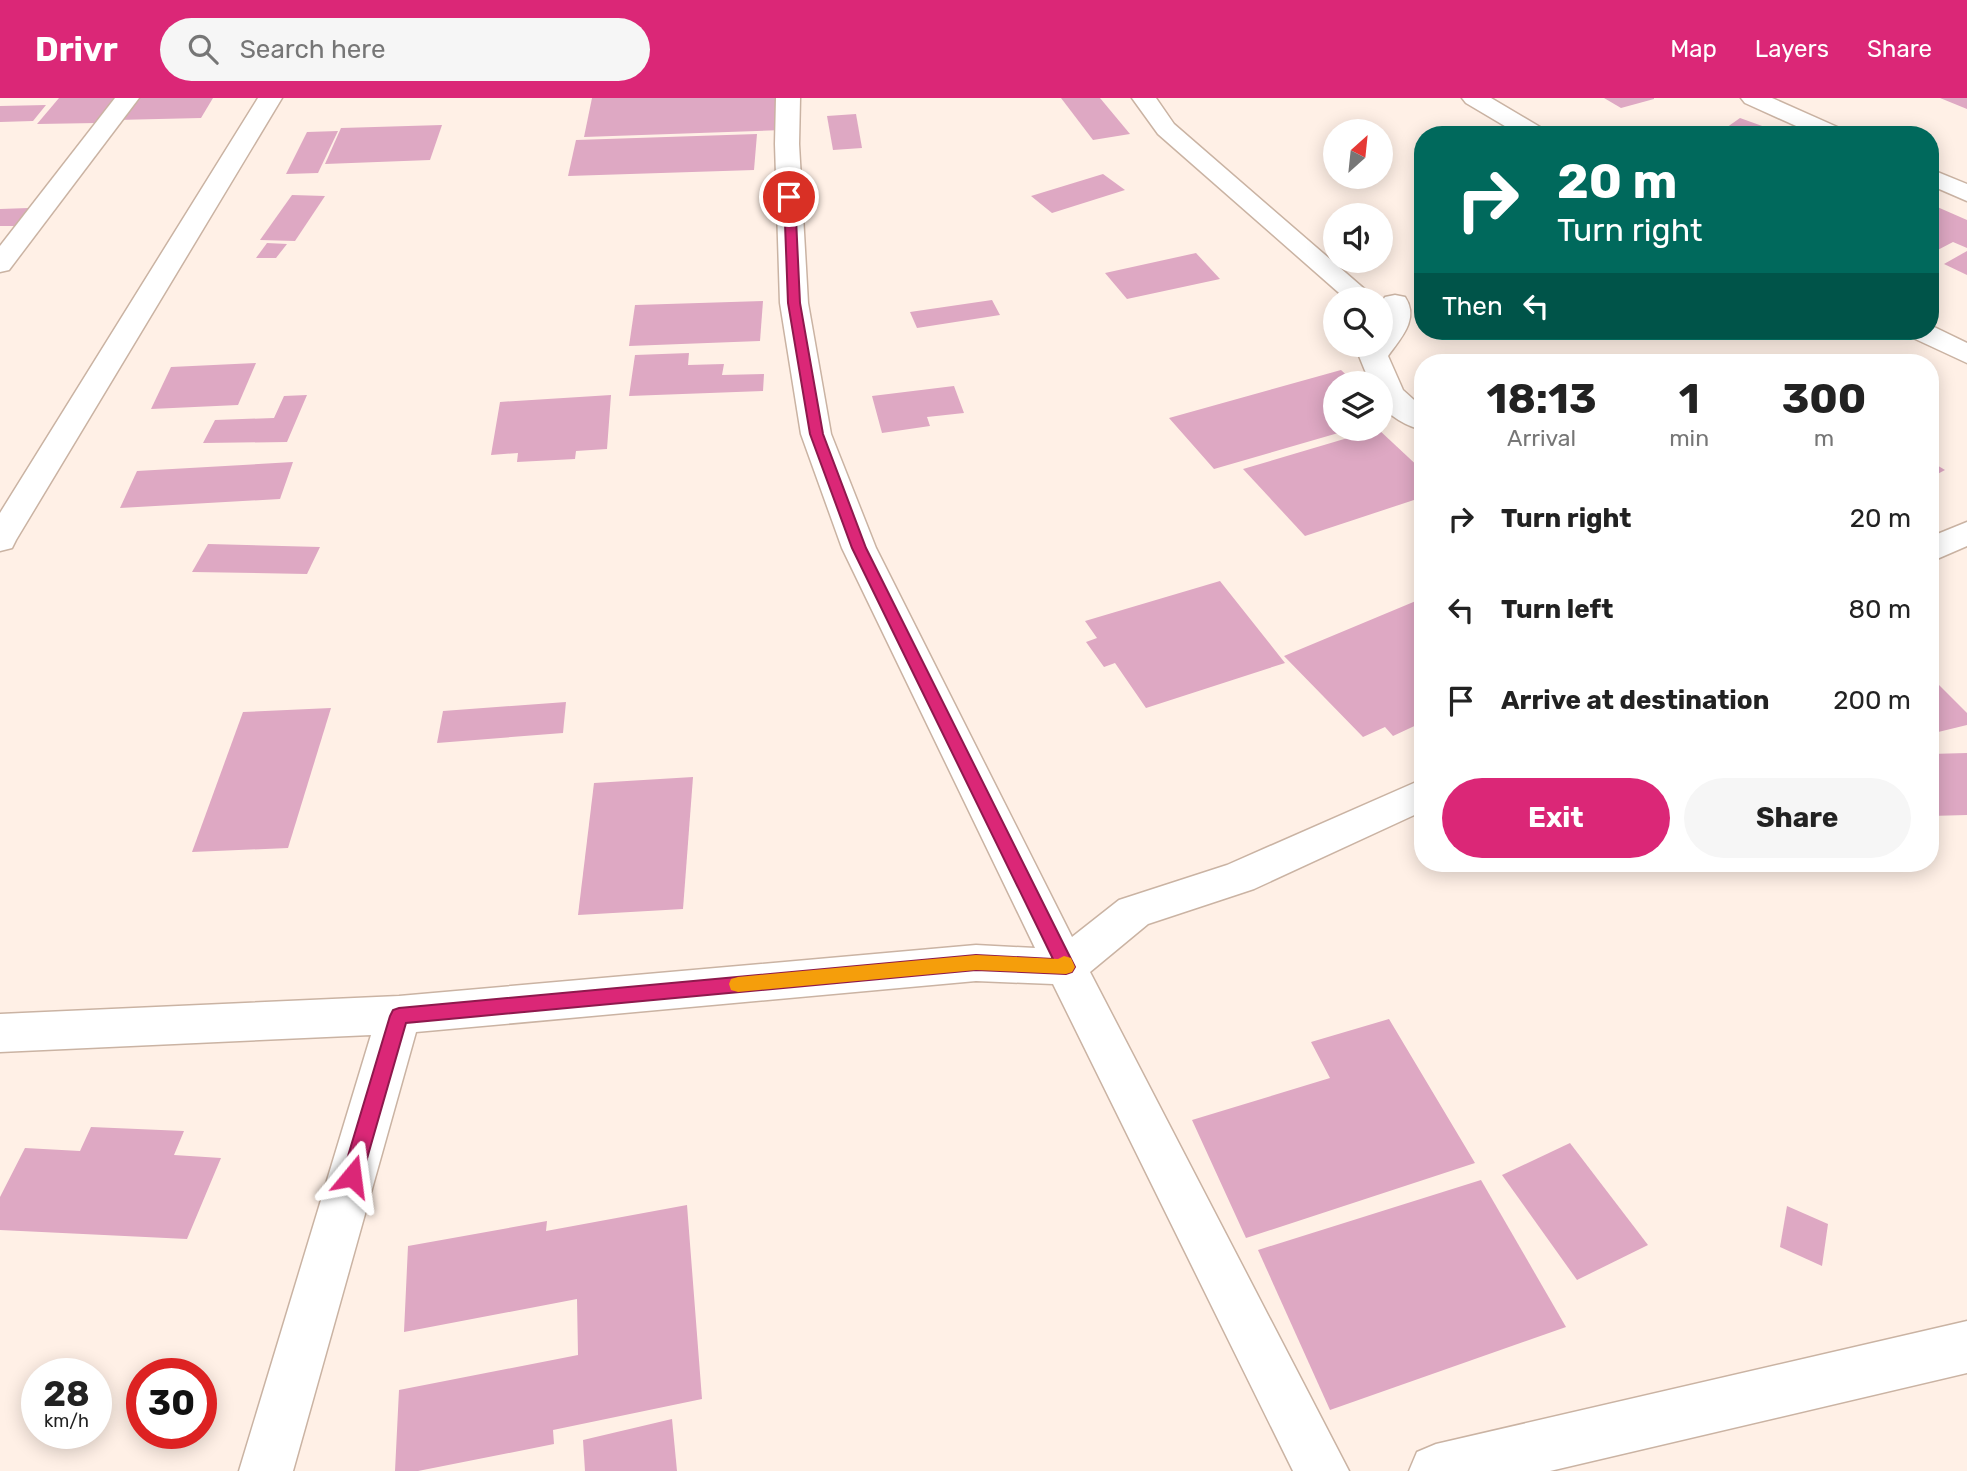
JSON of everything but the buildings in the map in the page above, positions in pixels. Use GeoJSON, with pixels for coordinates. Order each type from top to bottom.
{"type":"FeatureCollection","features":[{"type":"Feature","properties":{"kind":"street"},"geometry":{"type":"LineString","coordinates":[[0,264],[127,98]]}},
{"type":"Feature","properties":{"kind":"street"},"geometry":{"type":"LineString","coordinates":[[0,540],[270,98]]}},
{"type":"Feature","properties":{"kind":"street"},"geometry":{"type":"LineString","coordinates":[[788,98],[787,144],[794,303],[816,434],[859,548],[1066,967],[1322,1471]]}},
{"type":"Feature","properties":{"kind":"street"},"geometry":{"type":"LineString","coordinates":[[1144,98],[1166,129],[1348,287]]}},
{"type":"Feature","properties":{"kind":"street"},"geometry":{"type":"LineString","coordinates":[[1474,98],[1522,126]]}},
{"type":"Feature","properties":{"kind":"street"},"geometry":{"type":"LineString","coordinates":[[1753,98],[1816,126]]}},
{"type":"Feature","properties":{"kind":"street"},"geometry":{"type":"LineString","coordinates":[[1939,180],[1967,192]]}},
{"type":"Feature","properties":{"kind":"street"},"geometry":{"type":"LineString","coordinates":[[1939,340],[1967,354]]}},
{"type":"Feature","properties":{"kind":"street"},"geometry":{"type":"LineString","coordinates":[[1373,357],[1381,379],[1404,412],[1414,417]]}},
{"type":"Feature","properties":{"kind":"street"},"geometry":{"type":"LineString","coordinates":[[1939,547],[1967,533]]}},
{"type":"Feature","properties":{"kind":"street"},"geometry":{"type":"LineString","coordinates":[[0,1033],[399,1016],[976,962],[1066,967],[1134,912],[1240,877],[1414,798]]}},
{"type":"Feature","properties":{"kind":"street"},"geometry":{"type":"LineString","coordinates":[[266,1471],[399,1016]]}},
{"type":"Feature","properties":{"kind":"street"},"geometry":{"type":"LineString","coordinates":[[1436,1471],[1967,1347]]}},
{"type":"Feature","properties":{"kind":"slow traffic"},"geometry":{"type":"LineString","coordinates":[[738,984],[976,962],[1066,967],[1064,964]]}},
{"type":"Feature","properties":{"kind":"route"},"geometry":{"type":"LineString","coordinates":[[352,1176],[399,1016],[976,962],[1066,967],[859,548],[816,434],[794,303],[789,197]]}}]}
